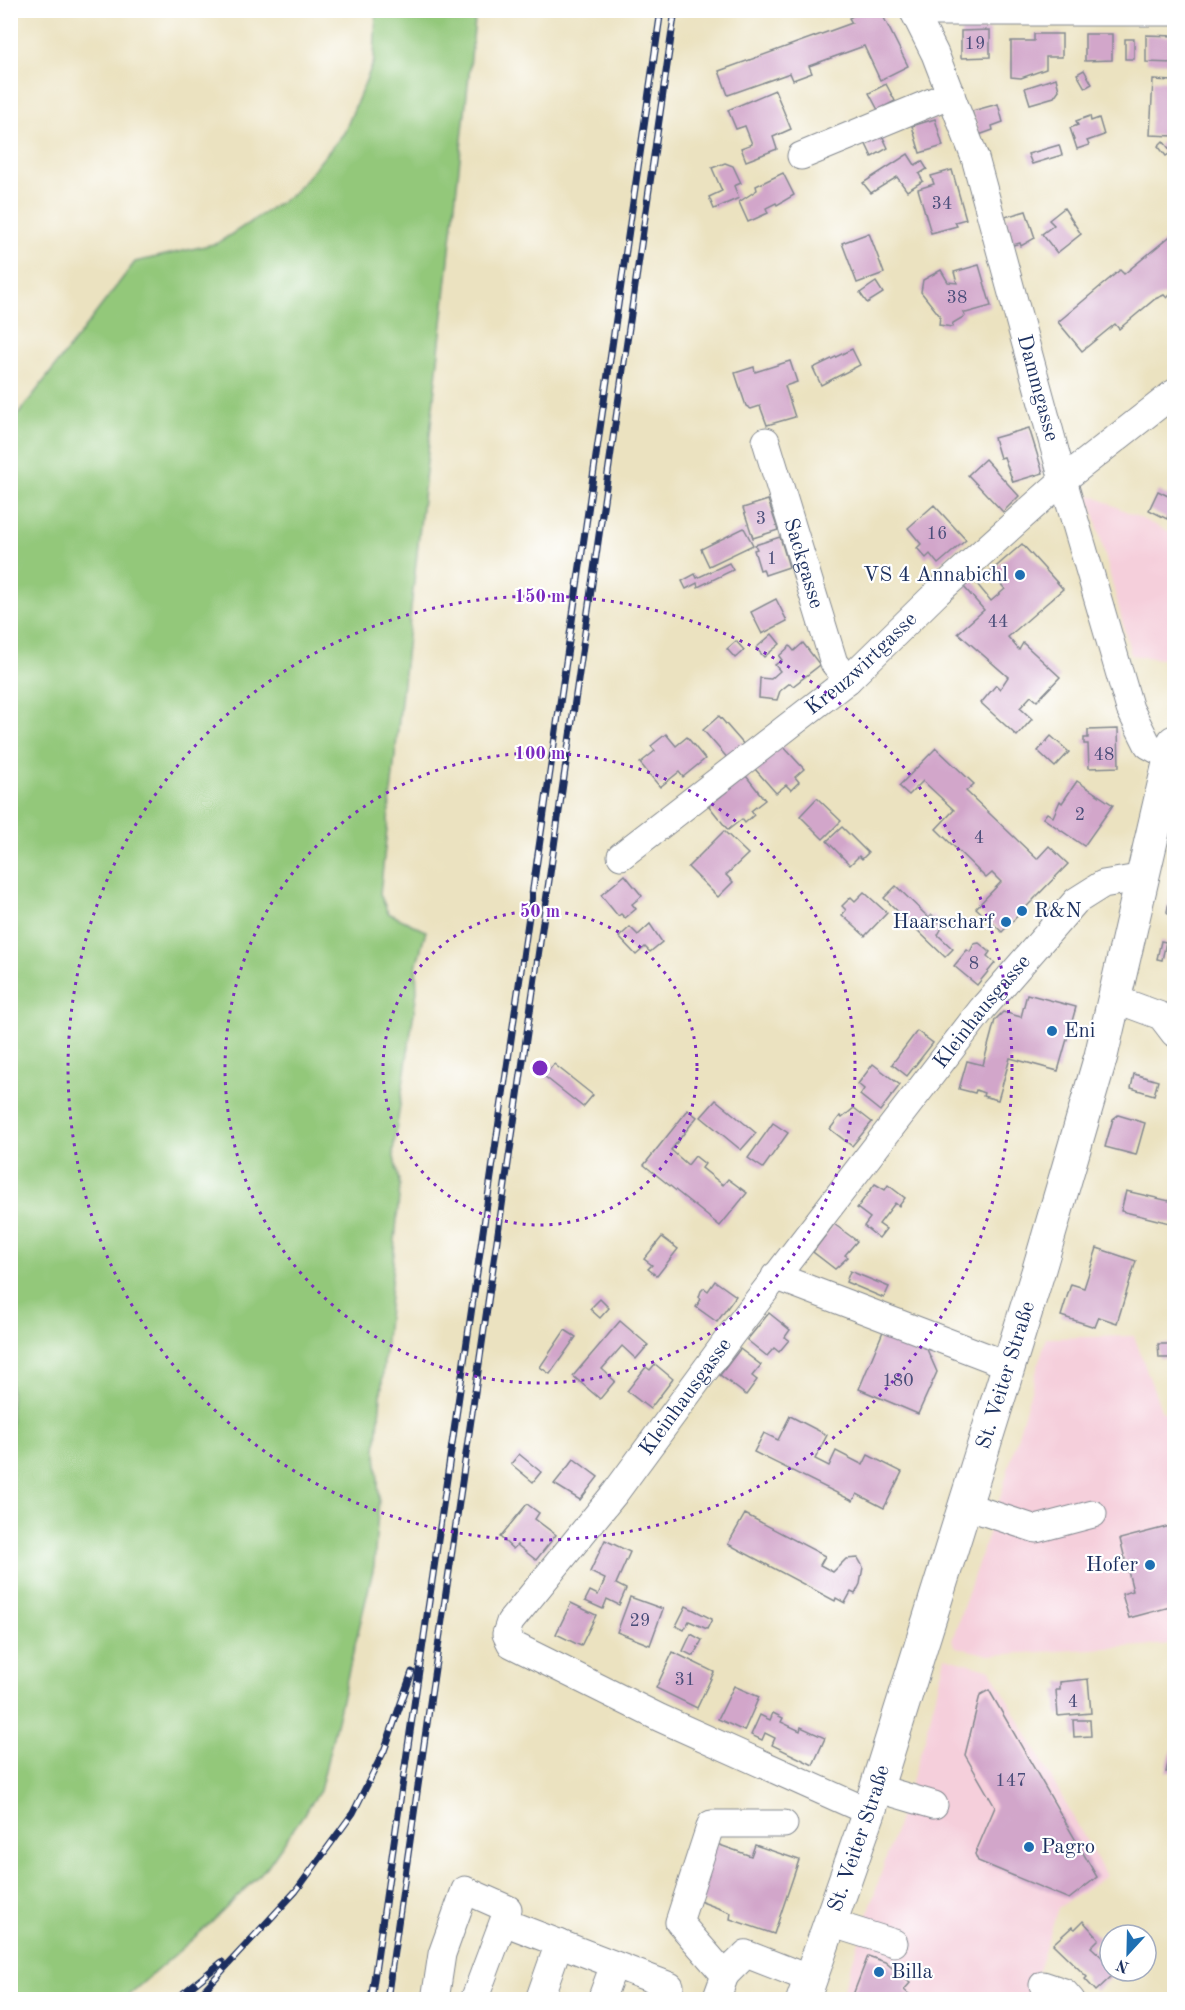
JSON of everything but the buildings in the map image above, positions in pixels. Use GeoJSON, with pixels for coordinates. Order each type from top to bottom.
{"type":"FeatureCollection","features":[{"type":"Feature","properties":{"kind":"main road","name":"St. Veiter Straße"},"geometry":{"type":"LineString","coordinates":[[807,1989],[873,1800],[1101,1056],[1172,750]]}},
{"type":"Feature","properties":{"kind":"street"},"geometry":{"type":"LineString","coordinates":[[913,11],[1174,12]]}},
{"type":"Feature","properties":{"kind":"street","name":"Dammgasse"},"geometry":{"type":"LineString","coordinates":[[913,11],[951,94],[975,158],[1063,480],[1130,709],[1148,745],[1172,750]]}},
{"type":"Feature","properties":{"kind":"street"},"geometry":{"type":"LineString","coordinates":[[801,156],[951,94]]}},
{"type":"Feature","properties":{"kind":"street","name":"Kreuzwirtgasse"},"geometry":{"type":"LineString","coordinates":[[621,856],[848,680],[938,592],[1063,480],[1174,393]]}},
{"type":"Feature","properties":{"kind":"street","name":"Sackgasse"},"geometry":{"type":"LineString","coordinates":[[766,441],[834,663],[848,680]]}},
{"type":"Feature","properties":{"kind":"street","name":"Kleinhausgasse"},"geometry":{"type":"LineString","coordinates":[[873,1800],[660,1718],[512,1644],[506,1634],[510,1622],[615,1493],[775,1276],[982,1009],[1076,901],[1103,884],[1144,877]]}},
{"type":"Feature","properties":{"kind":"street"},"geometry":{"type":"LineString","coordinates":[[1115,999],[1170,1017]]}},
{"type":"Feature","properties":{"kind":"street"},"geometry":{"type":"LineString","coordinates":[[775,1276],[1008,1365]]}},
{"type":"Feature","properties":{"kind":"street"},"geometry":{"type":"LineString","coordinates":[[963,1505],[1036,1529],[1093,1515]]}},
{"type":"Feature","properties":{"kind":"street"},"geometry":{"type":"LineString","coordinates":[[873,1800],[934,1805]]}},
{"type":"Feature","properties":{"kind":"street"},"geometry":{"type":"LineString","coordinates":[[784,1824],[711,1824],[679,1922],[721,1987],[746,1954],[807,1989]]}},
{"type":"Feature","properties":{"kind":"street"},"geometry":{"type":"LineString","coordinates":[[435,2000],[442,1954],[465,1890],[508,1909],[474,2000]]}},
{"type":"Feature","properties":{"kind":"street"},"geometry":{"type":"LineString","coordinates":[[504,1922],[670,1986],[665,2000]]}},
{"type":"Feature","properties":{"kind":"street"},"geometry":{"type":"LineString","coordinates":[[830,1923],[894,1943]]}},
{"type":"Feature","properties":{"kind":"street"},"geometry":{"type":"LineString","coordinates":[[539,2000],[559,1943]]}},
{"type":"Feature","properties":{"kind":"street"},"geometry":{"type":"LineString","coordinates":[[601,2000],[614,1965]]}},
{"type":"Feature","properties":{"kind":"street"},"geometry":{"type":"LineString","coordinates":[[1043,1984],[1064,1992],[1071,2000]]}},
{"type":"Feature","properties":{"kind":"shaded area"},"geometry":{"type":"Polygon","coordinates":[[[1089,494],[1174,534],[1174,649],[1169,660],[1131,655],[1089,494]]]}},
{"type":"Feature","properties":{"kind":"shaded area"},"geometry":{"type":"Polygon","coordinates":[[[1134,1336],[1162,1412],[1174,1412],[1174,1644],[989,1655],[956,1647],[952,1640],[1000,1498],[1046,1338],[1134,1336]]]}},
{"type":"Feature","properties":{"kind":"shaded area"},"geometry":{"type":"Polygon","coordinates":[[[945,1657],[991,1670],[1106,1876],[1058,1908],[1029,1999],[840,2000],[926,1735],[945,1657]]]}},
{"type":"Feature","properties":{"kind":"green space"},"geometry":{"type":"Polygon","coordinates":[[[376,11],[476,11],[380,894],[388,913],[426,931],[416,967],[417,991],[393,1152],[400,1186],[376,1450],[379,1498],[374,1566],[320,1791],[267,1867],[211,1923],[124,1999],[11,1999],[11,424],[135,262],[218,243],[293,194],[344,133],[374,61],[376,11]]]}},
{"type":"Feature","properties":{"kind":"railway"},"geometry":{"type":"LineString","coordinates":[[371,2000],[661,10]]}},
{"type":"Feature","properties":{"kind":"railway"},"geometry":{"type":"LineString","coordinates":[[387,2000],[675,10]]}},
{"type":"Feature","properties":{"kind":"railway"},"geometry":{"type":"LineString","coordinates":[[195,2000],[296,1891],[353,1813],[384,1751],[412,1672]]}},
{"type":"Feature","properties":{"kind":"railway"},"geometry":{"type":"LineString","coordinates":[[175,2000],[222,1962]]}},
{"type":"Feature","properties":{"kind":"place","name":"VS 4 Annabichl"},"geometry":{"type":"Point","coordinates":[1020,575]}},
{"type":"Feature","properties":{"kind":"place","name":"R&N"},"geometry":{"type":"Point","coordinates":[1022,911]}},
{"type":"Feature","properties":{"kind":"place","name":"Haarscharf"},"geometry":{"type":"Point","coordinates":[1006,922]}},
{"type":"Feature","properties":{"kind":"place","name":"Eni"},"geometry":{"type":"Point","coordinates":[1052,1031]}},
{"type":"Feature","properties":{"kind":"place","name":"Hofer"},"geometry":{"type":"Point","coordinates":[1150,1565]}},
{"type":"Feature","properties":{"kind":"place","name":"Pagro"},"geometry":{"type":"Point","coordinates":[1029,1847]}},
{"type":"Feature","properties":{"kind":"place","name":"Billa"},"geometry":{"type":"Point","coordinates":[879,1972]}}]}
